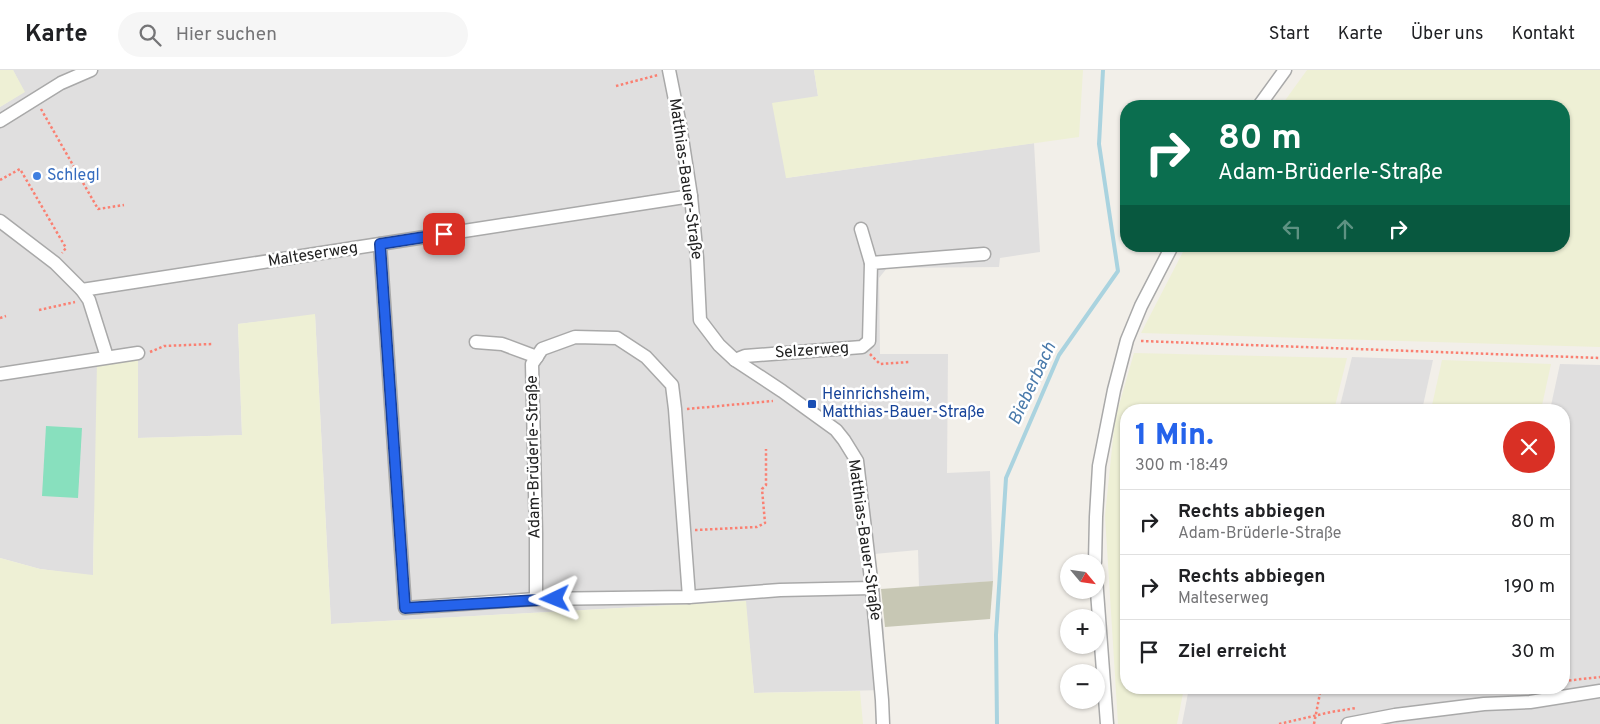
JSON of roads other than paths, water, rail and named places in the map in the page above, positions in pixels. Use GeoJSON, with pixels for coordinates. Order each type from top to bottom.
{"type":"FeatureCollection","features":[{"type":"Feature","properties":{"kind":"street"},"geometry":{"type":"LineString","coordinates":[[0,121],[61,83],[91,70]]}},
{"type":"Feature","properties":{"kind":"street"},"geometry":{"type":"LineString","coordinates":[[1263,100],[1285,70]]}},
{"type":"Feature","properties":{"kind":"street","name":"Matthias-Bauer-Straße"},"geometry":{"type":"LineString","coordinates":[[669,71],[691,196],[700,320],[719,344],[735,360],[836,430],[857,461],[872,588],[883,724]]}},
{"type":"Feature","properties":{"kind":"street","name":"Malteserweg"},"geometry":{"type":"LineString","coordinates":[[86,295],[380,244],[691,196]]}},
{"type":"Feature","properties":{"kind":"street"},"geometry":{"type":"LineString","coordinates":[[0,221],[56,263],[86,295],[107,357]]}},
{"type":"Feature","properties":{"kind":"street","name":"Selzerweg"},"geometry":{"type":"LineString","coordinates":[[735,360],[745,356],[862,347],[869,341],[871,263],[861,229]]}},
{"type":"Feature","properties":{"kind":"street"},"geometry":{"type":"LineString","coordinates":[[380,244],[405,608],[536,599],[689,597],[780,590],[872,588]]}},
{"type":"Feature","properties":{"kind":"street"},"geometry":{"type":"LineString","coordinates":[[1095,554],[1099,466],[1114,390],[1127,340],[1141,306],[1169,252]]}},
{"type":"Feature","properties":{"kind":"street"},"geometry":{"type":"LineString","coordinates":[[871,263],[984,254]]}},
{"type":"Feature","properties":{"kind":"street","name":"Adam-Brüderle-Straße"},"geometry":{"type":"LineString","coordinates":[[536,599],[532,364],[542,349],[574,337],[617,338],[646,357],[672,385],[689,597]]}},
{"type":"Feature","properties":{"kind":"street"},"geometry":{"type":"LineString","coordinates":[[476,342],[502,344],[537,357]]}},
{"type":"Feature","properties":{"kind":"street"},"geometry":{"type":"LineString","coordinates":[[0,374],[138,353]]}},
{"type":"Feature","properties":{"kind":"street"},"geometry":{"type":"LineString","coordinates":[[1098,599],[1107,724]]}},
{"type":"Feature","properties":{"kind":"street"},"geometry":{"type":"LineString","coordinates":[[1348,724],[1395,715],[1484,704],[1530,702],[1600,692]]}},
{"type":"Feature","properties":{"kind":"waterway","name":"Bieberbach"},"geometry":{"type":"LineString","coordinates":[[997,724],[996,635],[1006,478],[1059,355],[1118,271],[1099,144],[1103,70]]}},
{"type":"Feature","properties":{"kind":"place","name":"Schlegl"},"geometry":{"type":"Point","coordinates":[37,176]}},
{"type":"Feature","properties":{"kind":"place","name":"Heinrichsheim, Matthias-Bauer-Straße"},"geometry":{"type":"Point","coordinates":[812,404]}}]}
